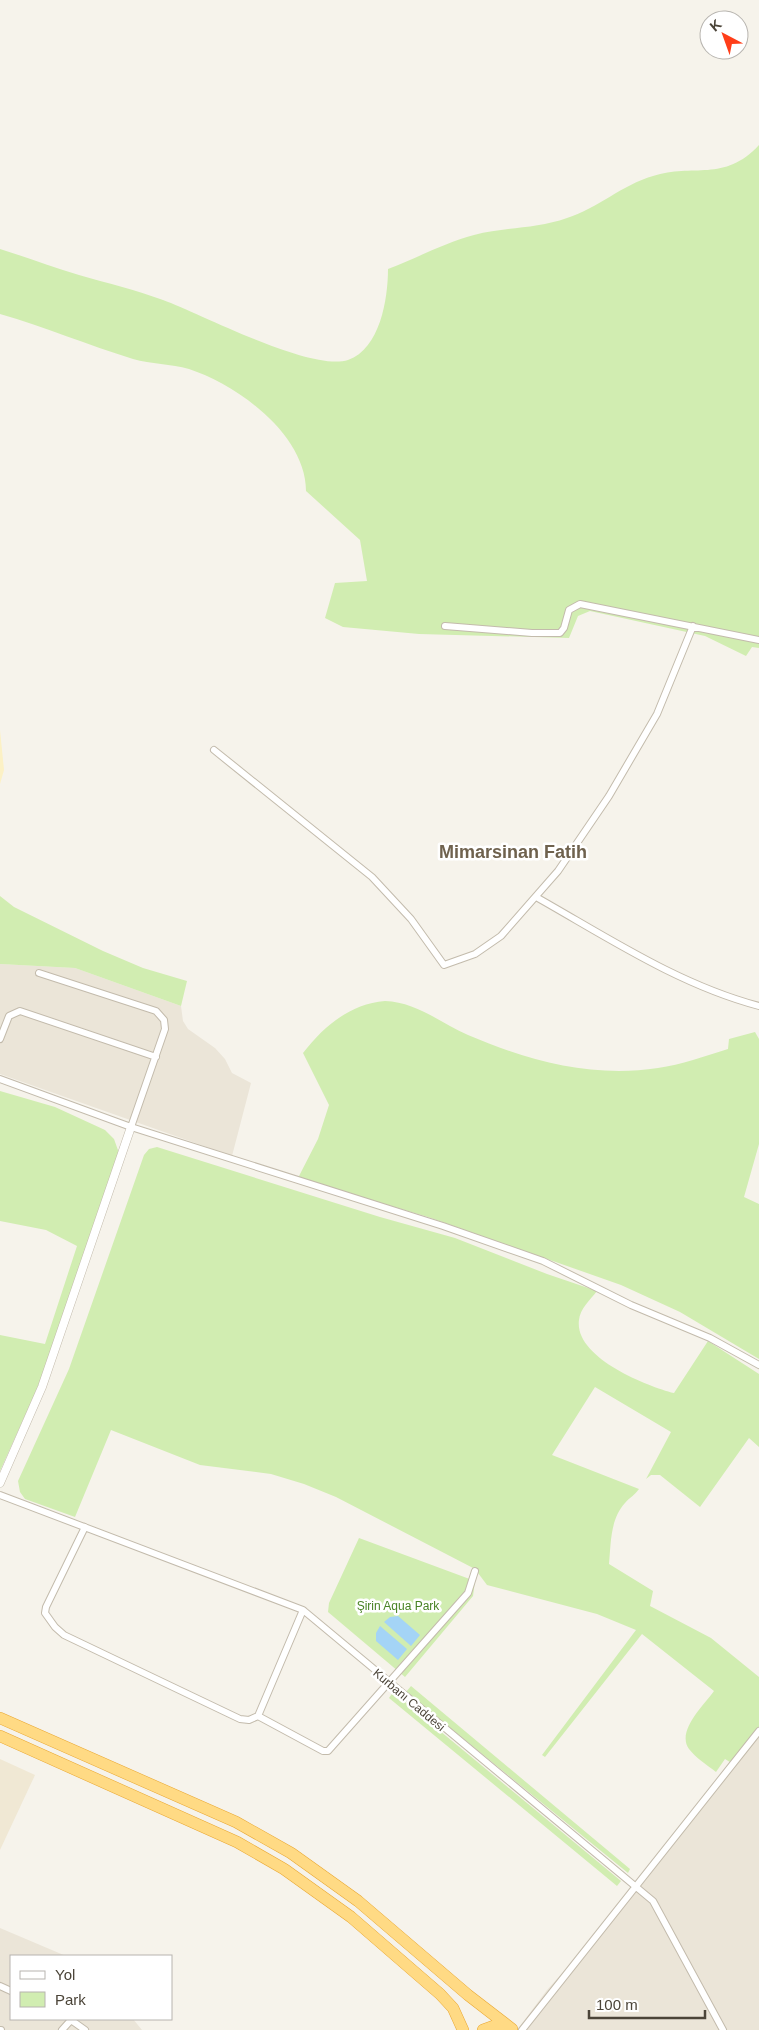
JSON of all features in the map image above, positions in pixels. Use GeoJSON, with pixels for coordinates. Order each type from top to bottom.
{"type":"FeatureCollection","features":[{"type":"Feature","properties":{"kind":"highway"},"geometry":{"type":"LineString","coordinates":[[0,1718],[236,1822],[285,1850],[358,1901],[468,1995],[516,2030]]}},
{"type":"Feature","properties":{"kind":"highway"},"geometry":{"type":"LineString","coordinates":[[0,1736],[238,1842],[284,1869],[351,1917],[440,1994],[453,2008],[463,2030]]}},
{"type":"Feature","properties":{"kind":"highway"},"geometry":{"type":"LineString","coordinates":[[483,2030],[500,2026],[516,2030]]}},
{"type":"Feature","properties":{"kind":"street"},"geometry":{"type":"LineString","coordinates":[[445,626],[532,633],[560,633],[564,628],[569,610],[580,604],[759,640]]}},
{"type":"Feature","properties":{"kind":"street"},"geometry":{"type":"LineString","coordinates":[[214,750],[372,877],[411,919],[444,965],[475,954],[501,936],[558,872],[609,796],[657,714],[693,626]]}},
{"type":"Feature","properties":{"kind":"street"},"geometry":{"type":"LineString","coordinates":[[536,896],[637,954],[728,998],[759,1006]]}},
{"type":"Feature","properties":{"kind":"street"},"geometry":{"type":"LineString","coordinates":[[0,1483],[42,1387],[165,1030],[162,1017],[156,1011],[39,973]]}},
{"type":"Feature","properties":{"kind":"street"},"geometry":{"type":"LineString","coordinates":[[0,1039],[2,1025],[11,1014],[20,1011],[156,1057]]}},
{"type":"Feature","properties":{"kind":"street"},"geometry":{"type":"LineString","coordinates":[[0,1079],[131,1127],[434,1223],[543,1261],[631,1305],[710,1338],[759,1365]]}},
{"type":"Feature","properties":{"kind":"street","name":"Kurbanı Caddesi"},"geometry":{"type":"LineString","coordinates":[[0,1495],[303,1610],[388,1683],[653,1901],[723,2030]]}},
{"type":"Feature","properties":{"kind":"street"},"geometry":{"type":"LineString","coordinates":[[85,1527],[46,1607],[45,1613],[54,1627],[64,1635],[240,1719],[249,1720],[258,1716],[303,1610]]}},
{"type":"Feature","properties":{"kind":"street"},"geometry":{"type":"LineString","coordinates":[[258,1716],[322,1750],[328,1751],[468,1593],[475,1571]]}},
{"type":"Feature","properties":{"kind":"street"},"geometry":{"type":"LineString","coordinates":[[516,2030],[635,1886],[759,1731]]}},
{"type":"Feature","properties":{"kind":"street"},"geometry":{"type":"LineString","coordinates":[[71,2020],[85,2030]]}},
{"type":"Feature","properties":{"kind":"shaded area"},"geometry":{"type":"Polygon","coordinates":[[[0,964],[75,968],[181,1006],[183,1021],[188,1029],[215,1048],[225,1059],[232,1073],[251,1083],[232,1156],[0,1074],[0,964]]]}},
{"type":"Feature","properties":{"kind":"shaded area"},"geometry":{"type":"Polygon","coordinates":[[[759,1736],[759,2030],[517,2030],[547,1990],[645,1881],[705,1802],[759,1736]]]}},
{"type":"Feature","properties":{"kind":"shaded area"},"geometry":{"type":"Polygon","coordinates":[[[0,1759],[35,1775],[0,1850],[0,1759]]]}},
{"type":"Feature","properties":{"kind":"shaded area"},"geometry":{"type":"Polygon","coordinates":[[[0,1928],[64,1955],[10,1955],[10,2020],[134,2020],[142,2030],[0,2030],[0,1928]]]}},
{"type":"Feature","properties":{"kind":"green space"},"geometry":{"type":"Polygon","coordinates":[[[759,145],[759,648],[752,647],[746,656],[705,636],[590,611],[578,616],[569,638],[419,634],[343,627],[325,618],[335,583],[367,581],[360,540],[306,491],[303,470],[295,451],[282,432],[266,415],[228,387],[189,369],[133,359],[0,314],[0,249],[163,300],[283,350],[309,358],[331,361],[348,360],[359,354],[375,334],[384,308],[388,269],[463,238],[555,222],[567,218],[631,185],[653,176],[668,172],[708,170],[733,164],[746,157],[759,145]]]}},
{"type":"Feature","properties":{"kind":"green space"},"geometry":{"type":"Polygon","coordinates":[[[0,896],[14,907],[103,951],[143,968],[187,981],[181,1006],[75,968],[0,964],[0,896]]]}},
{"type":"Feature","properties":{"kind":"green space"},"geometry":{"type":"Polygon","coordinates":[[[385,1001],[396,1002],[418,1009],[468,1035],[514,1053],[538,1060],[585,1069],[633,1071],[675,1065],[728,1049],[729,1039],[755,1032],[759,1039],[759,1144],[744,1197],[759,1204],[759,1359],[680,1312],[621,1285],[428,1217],[298,1178],[318,1139],[329,1105],[303,1053],[329,1025],[339,1018],[360,1007],[385,1001]]]}},
{"type":"Feature","properties":{"kind":"green space"},"geometry":{"type":"Polygon","coordinates":[[[0,1091],[55,1107],[105,1130],[114,1139],[119,1153],[41,1380],[0,1471],[0,1335],[45,1344],[77,1246],[46,1230],[0,1221],[0,1091]]]}},
{"type":"Feature","properties":{"kind":"green space"},"geometry":{"type":"Polygon","coordinates":[[[157,1147],[380,1217],[455,1238],[547,1274],[597,1291],[581,1312],[579,1320],[580,1333],[599,1358],[630,1377],[647,1384],[674,1393],[708,1341],[759,1374],[759,1447],[749,1438],[700,1507],[660,1475],[651,1475],[646,1479],[671,1432],[595,1387],[552,1455],[639,1489],[625,1503],[616,1516],[612,1532],[609,1564],[653,1591],[650,1606],[711,1638],[759,1677],[759,1729],[733,1764],[725,1759],[716,1772],[689,1749],[686,1742],[686,1734],[689,1726],[714,1691],[642,1634],[545,1757],[542,1755],[636,1630],[597,1614],[487,1585],[475,1569],[336,1497],[304,1484],[271,1474],[200,1465],[111,1430],[75,1517],[25,1499],[20,1492],[18,1481],[69,1369],[144,1155],[149,1149],[157,1147]]]}},
{"type":"Feature","properties":{"kind":"green space","name":"Şirin Aqua Park"},"geometry":{"type":"Polygon","coordinates":[[[359,1538],[475,1581],[473,1596],[405,1677],[328,1612],[329,1603],[359,1538]]]}},
{"type":"Feature","properties":{"kind":"green space"},"geometry":{"type":"Polygon","coordinates":[[[411,1686],[630,1869],[628,1873],[406,1692],[411,1686]]]}},
{"type":"Feature","properties":{"kind":"green space"},"geometry":{"type":"Polygon","coordinates":[[[393,1692],[621,1881],[617,1886],[389,1698],[393,1692]]]}},
{"type":"Feature","properties":{"kind":"sand"},"geometry":{"type":"Polygon","coordinates":[[[0,730],[4,770],[0,784],[0,730]]]}},
{"type":"Feature","properties":{"kind":"water"},"geometry":{"type":"Polygon","coordinates":[[[398,1616],[420,1635],[411,1646],[384,1622],[390,1617],[398,1616]]]}},
{"type":"Feature","properties":{"kind":"water"},"geometry":{"type":"Polygon","coordinates":[[[380,1626],[407,1649],[398,1660],[376,1641],[376,1633],[380,1626]]]}},
{"type":"Feature","properties":{"kind":"district","name":"Mimarsinan Fatih"},"geometry":{"type":"Point","coordinates":[513,852]}}]}
